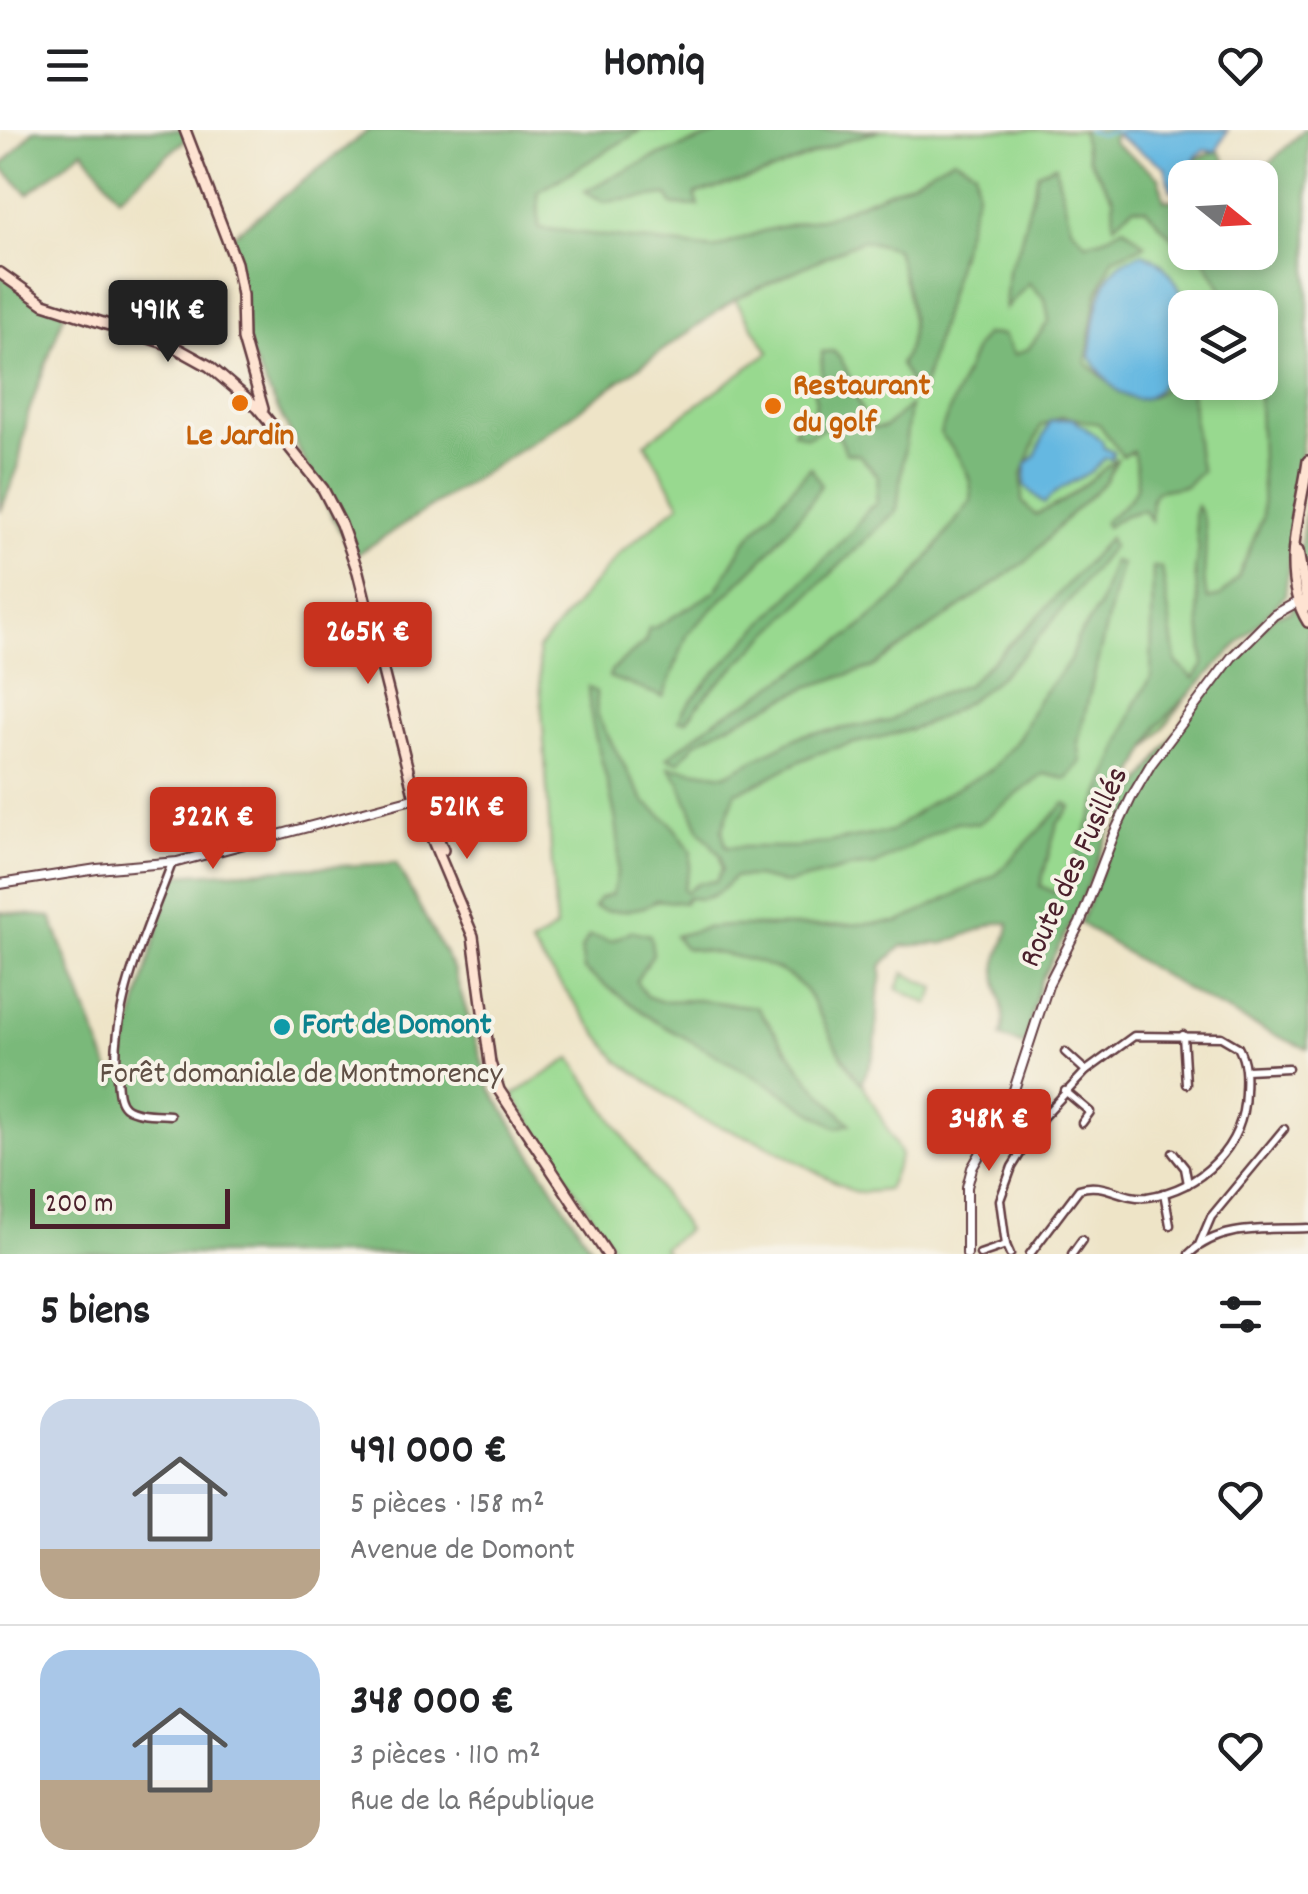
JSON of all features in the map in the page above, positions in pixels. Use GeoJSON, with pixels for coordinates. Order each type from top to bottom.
{"type":"FeatureCollection","features":[{"type":"Feature","properties":{"kind":"main road"},"geometry":{"type":"LineString","coordinates":[[185,130],[236,263],[248,360],[260,404],[272,424]]}},
{"type":"Feature","properties":{"kind":"main road"},"geometry":{"type":"LineString","coordinates":[[0,273],[44,304],[190,354],[242,392],[323,490],[341,524],[418,797],[460,900],[478,960],[486,1037],[499,1090],[607,1254]]}},
{"type":"Feature","properties":{"kind":"main road"},"geometry":{"type":"LineString","coordinates":[[242,392],[250,381],[248,360]]}},
{"type":"Feature","properties":{"kind":"main road"},"geometry":{"type":"LineString","coordinates":[[242,392],[252,394],[256,386]]}},
{"type":"Feature","properties":{"kind":"main road"},"geometry":{"type":"LineString","coordinates":[[1304,602],[1294,580],[1294,547],[1308,460]]}},
{"type":"Feature","properties":{"kind":"main road"},"geometry":{"type":"LineString","coordinates":[[1302,503],[1298,558],[1308,622]]}},
{"type":"Feature","properties":{"kind":"street"},"geometry":{"type":"LineString","coordinates":[[1274,614],[1294,580]]}},
{"type":"Feature","properties":{"kind":"street"},"geometry":{"type":"LineString","coordinates":[[1284,602],[1304,602]]}},
{"type":"Feature","properties":{"kind":"street","name":"Route des Fusillés"},"geometry":{"type":"LineString","coordinates":[[968,1254],[967,1187],[979,1155],[1010,1102],[1049,983],[1080,922],[1131,798],[1151,764],[1232,658],[1274,614],[1304,602]]}},
{"type":"Feature","properties":{"kind":"street"},"geometry":{"type":"LineString","coordinates":[[0,884],[172,863],[418,797]]}},
{"type":"Feature","properties":{"kind":"street"},"geometry":{"type":"LineString","coordinates":[[170,1115],[132,1110],[123,1105],[114,1054],[123,1001],[172,863]]}},
{"type":"Feature","properties":{"kind":"street"},"geometry":{"type":"LineString","coordinates":[[1010,1254],[1000,1212],[1005,1184],[1027,1140],[1065,1091],[1122,1042],[1144,1034],[1220,1037],[1231,1041],[1244,1058],[1246,1070],[1241,1119],[1228,1148],[1215,1164],[1188,1184],[1142,1198],[1097,1186],[1079,1190],[1030,1254]]}},
{"type":"Feature","properties":{"kind":"street"},"geometry":{"type":"LineString","coordinates":[[1183,1035],[1186,1084]]}},
{"type":"Feature","properties":{"kind":"street"},"geometry":{"type":"LineString","coordinates":[[1065,1052],[1086,1071]]}},
{"type":"Feature","properties":{"kind":"street"},"geometry":{"type":"LineString","coordinates":[[1246,1070],[1288,1068]]}},
{"type":"Feature","properties":{"kind":"street"},"geometry":{"type":"LineString","coordinates":[[1065,1091],[1090,1112],[1082,1123]]}},
{"type":"Feature","properties":{"kind":"street"},"geometry":{"type":"LineString","coordinates":[[1199,1245],[1211,1216],[1284,1128]]}},
{"type":"Feature","properties":{"kind":"street"},"geometry":{"type":"LineString","coordinates":[[1173,1153],[1186,1168],[1188,1184]]}},
{"type":"Feature","properties":{"kind":"street"},"geometry":{"type":"LineString","coordinates":[[1164,1193],[1170,1225]]}},
{"type":"Feature","properties":{"kind":"street"},"geometry":{"type":"LineString","coordinates":[[1189,1254],[1199,1245],[1230,1233],[1308,1228]]}},
{"type":"Feature","properties":{"kind":"street"},"geometry":{"type":"LineString","coordinates":[[1072,1254],[1082,1240]]}},
{"type":"Feature","properties":{"kind":"street"},"geometry":{"type":"LineString","coordinates":[[980,1254],[1006,1245]]}},
{"type":"Feature","properties":{"kind":"green space"},"geometry":{"type":"Polygon","coordinates":[[[34,130],[183,130],[186,139],[119,197],[83,150],[28,194],[1,167],[34,130]]]}},
{"type":"Feature","properties":{"kind":"green space"},"geometry":{"type":"Polygon","coordinates":[[[369,130],[641,130],[538,192],[539,228],[714,249],[763,231],[830,216],[908,183],[954,158],[975,170],[977,192],[919,401],[909,396],[909,380],[900,364],[907,351],[911,323],[896,249],[862,240],[735,299],[546,433],[353,557],[249,352],[228,239],[369,130]]]}},
{"type":"Feature","properties":{"kind":"green space"},"geometry":{"type":"Polygon","coordinates":[[[641,130],[1110,130],[1108,146],[1168,208],[1168,270],[1256,270],[1268,277],[1269,290],[1168,290],[1168,400],[1277,400],[1286,514],[1205,674],[1096,815],[1058,920],[978,909],[851,945],[822,1008],[901,1155],[887,1190],[856,1193],[761,1142],[700,1119],[618,1060],[531,945],[556,928],[538,649],[620,553],[680,504],[645,443],[769,352],[735,299],[539,229],[538,192],[641,130]]]}},
{"type":"Feature","properties":{"kind":"green space"},"geometry":{"type":"Polygon","coordinates":[[[728,130],[882,130],[847,140],[766,174],[695,194],[699,206],[672,205],[667,195],[604,202],[585,191],[652,158],[728,130]]]}},
{"type":"Feature","properties":{"kind":"green space"},"geometry":{"type":"Polygon","coordinates":[[[1081,130],[1115,130],[1113,142],[1159,177],[1164,200],[1168,200],[1168,233],[1146,209],[1133,207],[1114,225],[1113,197],[1088,158],[1081,130]]]}},
{"type":"Feature","properties":{"kind":"green space"},"geometry":{"type":"Polygon","coordinates":[[[1308,130],[1308,390],[1285,596],[1158,726],[1124,795],[1076,914],[1040,982],[1024,1045],[1001,1037],[1004,1019],[997,963],[1009,923],[996,923],[945,943],[902,946],[881,966],[875,1049],[861,1083],[798,983],[785,973],[752,960],[685,948],[675,936],[730,926],[899,922],[997,874],[1065,803],[1071,807],[1057,824],[1040,886],[1054,892],[1064,888],[1135,705],[1151,678],[1153,567],[1162,568],[1176,662],[1194,679],[1204,664],[1195,570],[1199,549],[1194,515],[1197,506],[1205,528],[1204,576],[1208,599],[1221,596],[1238,577],[1263,517],[1259,400],[1278,400],[1278,290],[1222,290],[1211,270],[1278,270],[1278,160],[1273,160],[1308,130]]]}},
{"type":"Feature","properties":{"kind":"green space"},"geometry":{"type":"Polygon","coordinates":[[[1219,151],[1225,160],[1196,160],[1219,151]]]}},
{"type":"Feature","properties":{"kind":"green space"},"geometry":{"type":"Polygon","coordinates":[[[1055,165],[1071,227],[1086,243],[1124,227],[1145,245],[1113,259],[1097,295],[1086,363],[1134,397],[1145,398],[1168,384],[1168,400],[1192,400],[1202,471],[1185,486],[1157,491],[1152,498],[1151,521],[1144,510],[1123,516],[1107,527],[1104,522],[1129,499],[1137,485],[1133,452],[1122,456],[1099,424],[1063,416],[1041,426],[1022,475],[1022,501],[1035,515],[1062,502],[1118,458],[1105,482],[1027,561],[873,667],[808,687],[722,728],[696,742],[679,762],[667,758],[718,718],[856,631],[903,591],[971,501],[967,473],[940,433],[976,346],[985,334],[1003,335],[1014,355],[1028,349],[1049,321],[1045,299],[1029,283],[1005,309],[1008,270],[1019,247],[1038,172],[1055,165]]]}},
{"type":"Feature","properties":{"kind":"green space"},"geometry":{"type":"Polygon","coordinates":[[[0,272],[29,297],[65,311],[28,414],[18,468],[0,512],[0,272]]]}},
{"type":"Feature","properties":{"kind":"green space"},"geometry":{"type":"Polygon","coordinates":[[[833,351],[846,368],[861,410],[874,428],[885,427],[910,406],[897,510],[709,692],[686,721],[679,720],[712,676],[876,504],[878,476],[859,455],[846,453],[829,426],[807,437],[793,432],[800,419],[814,412],[812,385],[822,383],[822,352],[833,351]]]}},
{"type":"Feature","properties":{"kind":"green space"},"geometry":{"type":"Polygon","coordinates":[[[811,467],[821,485],[810,503],[761,561],[688,633],[663,697],[609,677],[645,642],[649,628],[716,591],[745,542],[811,467]]]}},
{"type":"Feature","properties":{"kind":"green space"},"geometry":{"type":"Polygon","coordinates":[[[1308,497],[1308,1049],[1191,992],[1080,923],[1131,798],[1195,703],[1274,615],[1291,611],[1308,497]]]}},
{"type":"Feature","properties":{"kind":"green space"},"geometry":{"type":"Polygon","coordinates":[[[1109,538],[1112,547],[1050,624],[980,693],[923,725],[819,753],[736,792],[722,830],[726,847],[798,847],[890,832],[933,801],[992,769],[1019,738],[1038,700],[1070,661],[1077,639],[1099,607],[1113,561],[1121,564],[1078,742],[1081,762],[1067,779],[1044,774],[978,824],[956,822],[875,865],[786,884],[757,877],[734,877],[714,895],[702,899],[687,897],[684,903],[657,900],[624,911],[594,907],[600,898],[612,894],[618,842],[588,687],[596,692],[597,716],[645,802],[670,822],[691,851],[683,889],[686,892],[699,883],[716,881],[722,869],[720,855],[700,831],[669,767],[725,775],[802,735],[889,721],[926,699],[967,685],[1035,620],[1109,538]]]}},
{"type":"Feature","properties":{"kind":"green space","name":"Forêt domaniale de Montmorency"},"geometry":{"type":"Polygon","coordinates":[[[396,863],[454,971],[491,1090],[595,1254],[0,1254],[0,912],[51,917],[115,1085],[173,875],[396,863]]]}},
{"type":"Feature","properties":{"kind":"green space"},"geometry":{"type":"Polygon","coordinates":[[[632,931],[650,935],[653,954],[636,981],[646,996],[660,1001],[697,1000],[757,1007],[810,1081],[850,1124],[837,1128],[770,1085],[655,1021],[584,970],[581,949],[589,936],[611,941],[632,931]]]}},
{"type":"Feature","properties":{"kind":"green space"},"geometry":{"type":"Polygon","coordinates":[[[904,973],[936,988],[929,1004],[897,989],[904,973]]]}},
{"type":"Feature","properties":{"kind":"green space"},"geometry":{"type":"Polygon","coordinates":[[[571,1058],[687,1230],[663,1248],[667,1254],[617,1254],[513,1095],[571,1058]]]}},
{"type":"Feature","properties":{"kind":"water"},"geometry":{"type":"Polygon","coordinates":[[[1119,130],[1228,130],[1216,152],[1205,150],[1194,160],[1168,160],[1168,178],[1165,167],[1117,136],[1119,130]]]}},
{"type":"Feature","properties":{"kind":"water"},"geometry":{"type":"Polygon","coordinates":[[[1142,253],[1157,261],[1180,290],[1168,290],[1165,378],[1156,391],[1133,399],[1120,392],[1090,357],[1106,283],[1128,259],[1142,253]]]}},
{"type":"Feature","properties":{"kind":"water"},"geometry":{"type":"Polygon","coordinates":[[[1072,418],[1113,452],[1112,459],[1105,458],[1044,504],[1025,486],[1026,464],[1035,456],[1050,421],[1072,418]]]}},
{"type":"Feature","properties":{"kind":"waterway"},"geometry":{"type":"LineString","coordinates":[[1087,130],[1099,135],[1118,131]]}},
{"type":"Feature","properties":{"kind":"place","name":"Le Jardin"},"geometry":{"type":"Point","coordinates":[240,403]}},
{"type":"Feature","properties":{"kind":"place","name":"Restaurant du golf"},"geometry":{"type":"Point","coordinates":[773,406]}},
{"type":"Feature","properties":{"kind":"place","name":"Fort de Domont"},"geometry":{"type":"Point","coordinates":[282,1027]}}]}
